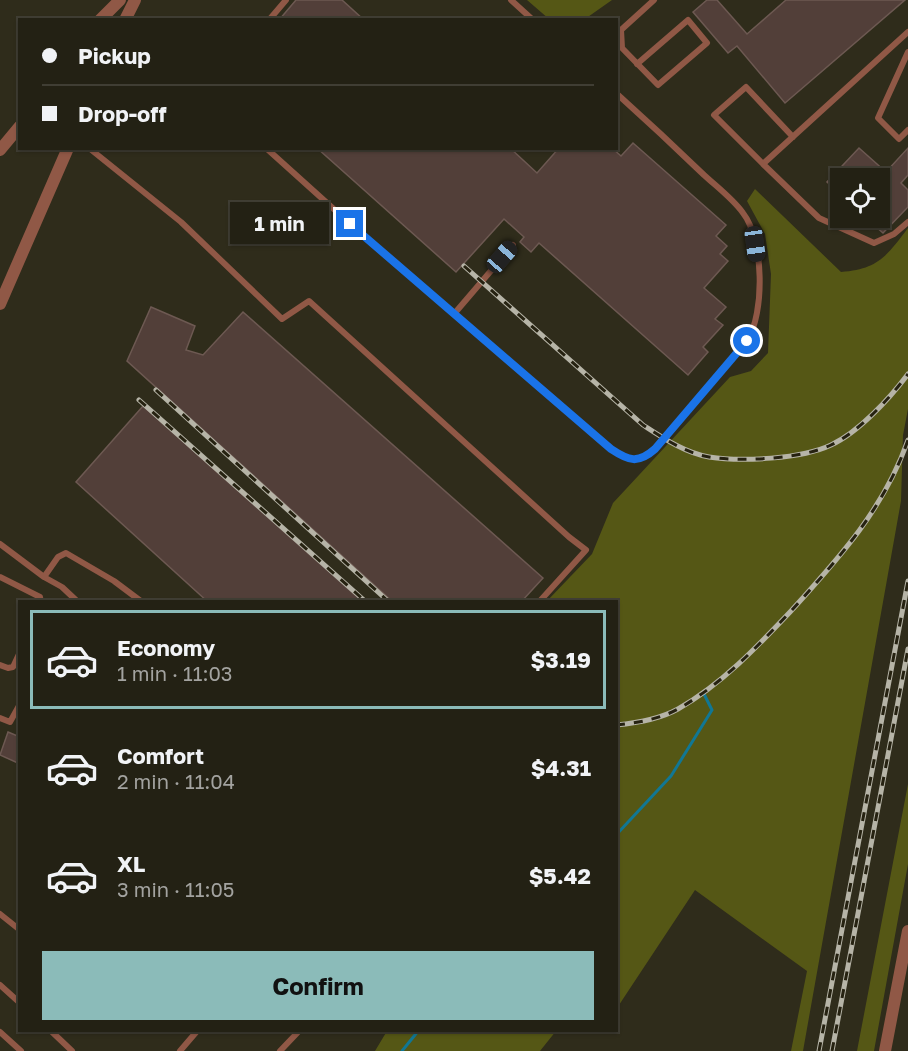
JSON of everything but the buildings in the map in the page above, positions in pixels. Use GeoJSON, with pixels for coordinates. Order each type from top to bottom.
{"type":"FeatureCollection","features":[{"type":"Feature","properties":{"kind":"street"},"geometry":{"type":"LineString","coordinates":[[102,18],[120,0]]}},
{"type":"Feature","properties":{"kind":"street"},"geometry":{"type":"LineString","coordinates":[[126,18],[135,0]]}},
{"type":"Feature","properties":{"kind":"street"},"geometry":{"type":"LineString","coordinates":[[0,150],[18,128]]}},
{"type":"Feature","properties":{"kind":"street"},"geometry":{"type":"LineString","coordinates":[[0,304],[67,150]]}},
{"type":"Feature","properties":{"kind":"street"},"geometry":{"type":"LineString","coordinates":[[885,1051],[908,931]]}},
{"type":"Feature","properties":{"kind":"lane"},"geometry":{"type":"LineString","coordinates":[[271,18],[286,0]]}},
{"type":"Feature","properties":{"kind":"lane"},"geometry":{"type":"LineString","coordinates":[[512,0],[531,18]]}},
{"type":"Feature","properties":{"kind":"lane"},"geometry":{"type":"LineString","coordinates":[[637,63],[688,20],[707,43],[658,85],[622,48],[621,30],[654,0]]}},
{"type":"Feature","properties":{"kind":"lane"},"geometry":{"type":"LineString","coordinates":[[763,164],[908,32]]}},
{"type":"Feature","properties":{"kind":"lane"},"geometry":{"type":"LineString","coordinates":[[908,52],[878,118],[899,139],[908,130]]}},
{"type":"Feature","properties":{"kind":"lane"},"geometry":{"type":"LineString","coordinates":[[793,137],[747,87],[714,114],[819,218],[874,243],[894,234],[908,222]]}},
{"type":"Feature","properties":{"kind":"lane"},"geometry":{"type":"LineString","coordinates":[[268,150],[611,449],[632,460],[648,456],[655,449],[747,341],[758,317],[760,277],[755,244],[745,214],[618,95]]}},
{"type":"Feature","properties":{"kind":"lane"},"geometry":{"type":"LineString","coordinates":[[91,150],[181,222],[282,319],[309,300],[586,550],[540,600]]}},
{"type":"Feature","properties":{"kind":"lane"},"geometry":{"type":"LineString","coordinates":[[454,314],[513,245]]}},
{"type":"Feature","properties":{"kind":"lane"},"geometry":{"type":"LineString","coordinates":[[0,544],[44,577],[62,587],[76,600]]}},
{"type":"Feature","properties":{"kind":"lane"},"geometry":{"type":"LineString","coordinates":[[44,577],[58,557],[66,553],[114,581],[139,600]]}},
{"type":"Feature","properties":{"kind":"lane"},"geometry":{"type":"LineString","coordinates":[[0,577],[40,597],[41,600]]}},
{"type":"Feature","properties":{"kind":"lane"},"geometry":{"type":"LineString","coordinates":[[0,665],[13,667],[18,656]]}},
{"type":"Feature","properties":{"kind":"lane"},"geometry":{"type":"LineString","coordinates":[[0,718],[10,722],[18,708]]}},
{"type":"Feature","properties":{"kind":"lane"},"geometry":{"type":"LineString","coordinates":[[0,914],[18,928]]}},
{"type":"Feature","properties":{"kind":"lane"},"geometry":{"type":"LineString","coordinates":[[0,985],[18,1001]]}},
{"type":"Feature","properties":{"kind":"lane"},"geometry":{"type":"LineString","coordinates":[[0,1032],[21,1051]]}},
{"type":"Feature","properties":{"kind":"lane"},"geometry":{"type":"LineString","coordinates":[[52,1032],[71,1051]]}},
{"type":"Feature","properties":{"kind":"lane"},"geometry":{"type":"LineString","coordinates":[[180,1051],[196,1032]]}},
{"type":"Feature","properties":{"kind":"lane"},"geometry":{"type":"LineString","coordinates":[[280,1051],[298,1032]]}},
{"type":"Feature","properties":{"kind":"shaded area"},"geometry":{"type":"Polygon","coordinates":[[[527,0],[612,0],[586,18],[548,18],[527,0]]]}},
{"type":"Feature","properties":{"kind":"shaded area"},"geometry":{"type":"Polygon","coordinates":[[[755,189],[841,272],[864,268],[880,260],[908,228],[908,409],[903,435],[901,501],[803,1051],[791,1051],[807,971],[695,890],[618,1006],[618,600],[548,600],[592,554],[613,503],[730,377],[751,371],[768,353],[771,274],[765,234],[747,201],[755,189]]]}},
{"type":"Feature","properties":{"kind":"shaded area"},"geometry":{"type":"Polygon","coordinates":[[[908,784],[908,864],[874,1051],[857,1051],[908,784]]]}},
{"type":"Feature","properties":{"kind":"shaded area"},"geometry":{"type":"Polygon","coordinates":[[[386,1032],[555,1032],[540,1051],[375,1051],[386,1032]]]}},
{"type":"Feature","properties":{"kind":"waterway"},"geometry":{"type":"LineString","coordinates":[[618,833],[671,776],[712,710],[703,692]]}},
{"type":"Feature","properties":{"kind":"waterway"},"geometry":{"type":"LineString","coordinates":[[402,1051],[417,1032]]}},
{"type":"Feature","properties":{"kind":"railway"},"geometry":{"type":"LineString","coordinates":[[464,266],[643,425],[674,444],[700,455],[737,459],[771,458],[819,450],[842,439],[863,423],[883,404],[908,374]]}},
{"type":"Feature","properties":{"kind":"railway"},"geometry":{"type":"LineString","coordinates":[[156,390],[387,600]]}},
{"type":"Feature","properties":{"kind":"railway"},"geometry":{"type":"LineString","coordinates":[[139,400],[364,600]]}},
{"type":"Feature","properties":{"kind":"railway"},"geometry":{"type":"LineString","coordinates":[[618,725],[648,720],[678,709],[709,688],[752,651],[809,591],[858,532],[886,488],[908,440]]}},
{"type":"Feature","properties":{"kind":"railway"},"geometry":{"type":"LineString","coordinates":[[819,1051],[908,581]]}},
{"type":"Feature","properties":{"kind":"railway"},"geometry":{"type":"LineString","coordinates":[[832,1051],[908,649]]}},
{"type":"Feature","properties":{"kind":"route"},"geometry":{"type":"LineString","coordinates":[[350,224],[611,449],[632,460],[648,456],[655,449],[747,341]]}}]}
